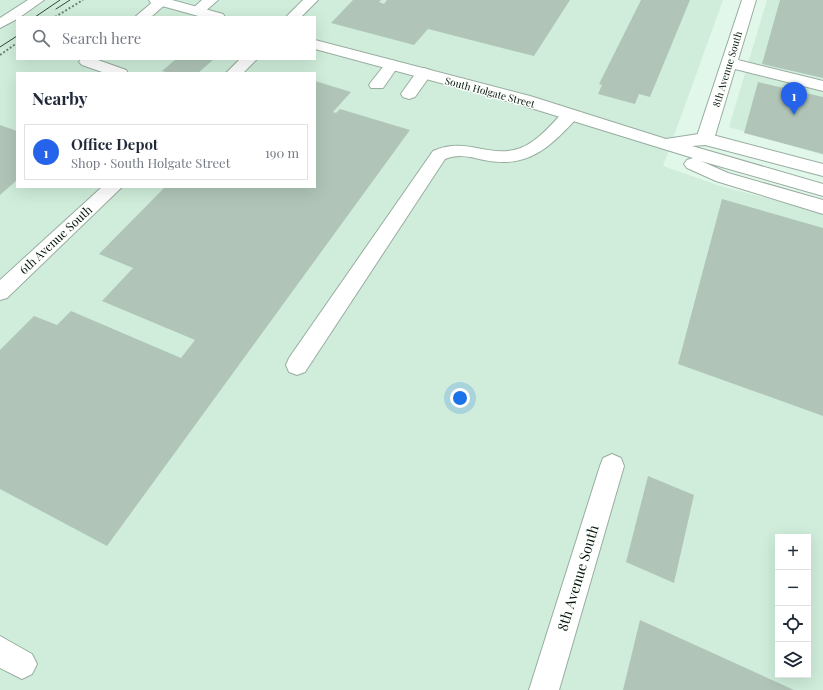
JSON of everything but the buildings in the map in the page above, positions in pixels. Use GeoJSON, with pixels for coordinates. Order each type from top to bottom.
{"type":"FeatureCollection","features":[{"type":"Feature","properties":{"kind":"main road"},"geometry":{"type":"LineString","coordinates":[[0,24],[37,0]]}},
{"type":"Feature","properties":{"kind":"main road"},"geometry":{"type":"LineString","coordinates":[[197,11],[211,0]]}},
{"type":"Feature","properties":{"kind":"main road"},"geometry":{"type":"LineString","coordinates":[[294,16],[311,0]]}},
{"type":"Feature","properties":{"kind":"main road","name":"8th Avenue South"},"geometry":{"type":"LineString","coordinates":[[705,138],[749,0]]}},
{"type":"Feature","properties":{"kind":"main road"},"geometry":{"type":"LineString","coordinates":[[143,16],[159,1],[214,16]]}},
{"type":"Feature","properties":{"kind":"main road","name":"South Holgate Street"},"geometry":{"type":"LineString","coordinates":[[316,44],[570,115],[823,190]]}},
{"type":"Feature","properties":{"kind":"main road"},"geometry":{"type":"LineString","coordinates":[[89,60],[86,62],[117,72]]}},
{"type":"Feature","properties":{"kind":"main road"},"geometry":{"type":"LineString","coordinates":[[235,72],[248,60]]}},
{"type":"Feature","properties":{"kind":"main road"},"geometry":{"type":"LineString","coordinates":[[729,63],[823,86]]}},
{"type":"Feature","properties":{"kind":"main road"},"geometry":{"type":"LineString","coordinates":[[377,84],[392,65]]}},
{"type":"Feature","properties":{"kind":"main road"},"geometry":{"type":"LineString","coordinates":[[409,94],[424,74]]}},
{"type":"Feature","properties":{"kind":"main road"},"geometry":{"type":"LineString","coordinates":[[297,365],[439,155],[447,151],[459,150],[505,157],[522,154],[546,141],[570,115]]}},
{"type":"Feature","properties":{"kind":"main road","name":"South Holgate Street"},"geometry":{"type":"LineString","coordinates":[[664,144],[705,138],[823,170]]}},
{"type":"Feature","properties":{"kind":"main road","name":"South Holgate Street"},"geometry":{"type":"LineString","coordinates":[[664,144],[696,166],[722,177],[823,207]]}},
{"type":"Feature","properties":{"kind":"main road","name":"6th Avenue South"},"geometry":{"type":"LineString","coordinates":[[0,292],[112,188]]}},
{"type":"Feature","properties":{"kind":"main road","name":"8th Avenue South"},"geometry":{"type":"LineString","coordinates":[[544,690],[612,466]]}},
{"type":"Feature","properties":{"kind":"path"},"geometry":{"type":"LineString","coordinates":[[57,16],[83,0]]}},
{"type":"Feature","properties":{"kind":"path"},"geometry":{"type":"LineString","coordinates":[[0,55],[16,44]]}},
{"type":"Feature","properties":{"kind":"shaded area"},"geometry":{"type":"Polygon","coordinates":[[[0,0],[723,0],[663,166],[720,186],[823,213],[823,690],[0,690],[0,0]]]}},
{"type":"Feature","properties":{"kind":"shaded area"},"geometry":{"type":"Polygon","coordinates":[[[767,0],[823,0],[823,155],[729,127],[767,0]]]}},
{"type":"Feature","properties":{"kind":"tram line"},"geometry":{"type":"LineString","coordinates":[[36,16],[60,0]]}},
{"type":"Feature","properties":{"kind":"tram line"},"geometry":{"type":"LineString","coordinates":[[56,9],[70,0]]}},
{"type":"Feature","properties":{"kind":"tram line"},"geometry":{"type":"LineString","coordinates":[[0,47],[16,37]]}},
{"type":"Feature","properties":{"kind":"place","name":"Office Depot"},"geometry":{"type":"Point","coordinates":[794,115]}}]}
